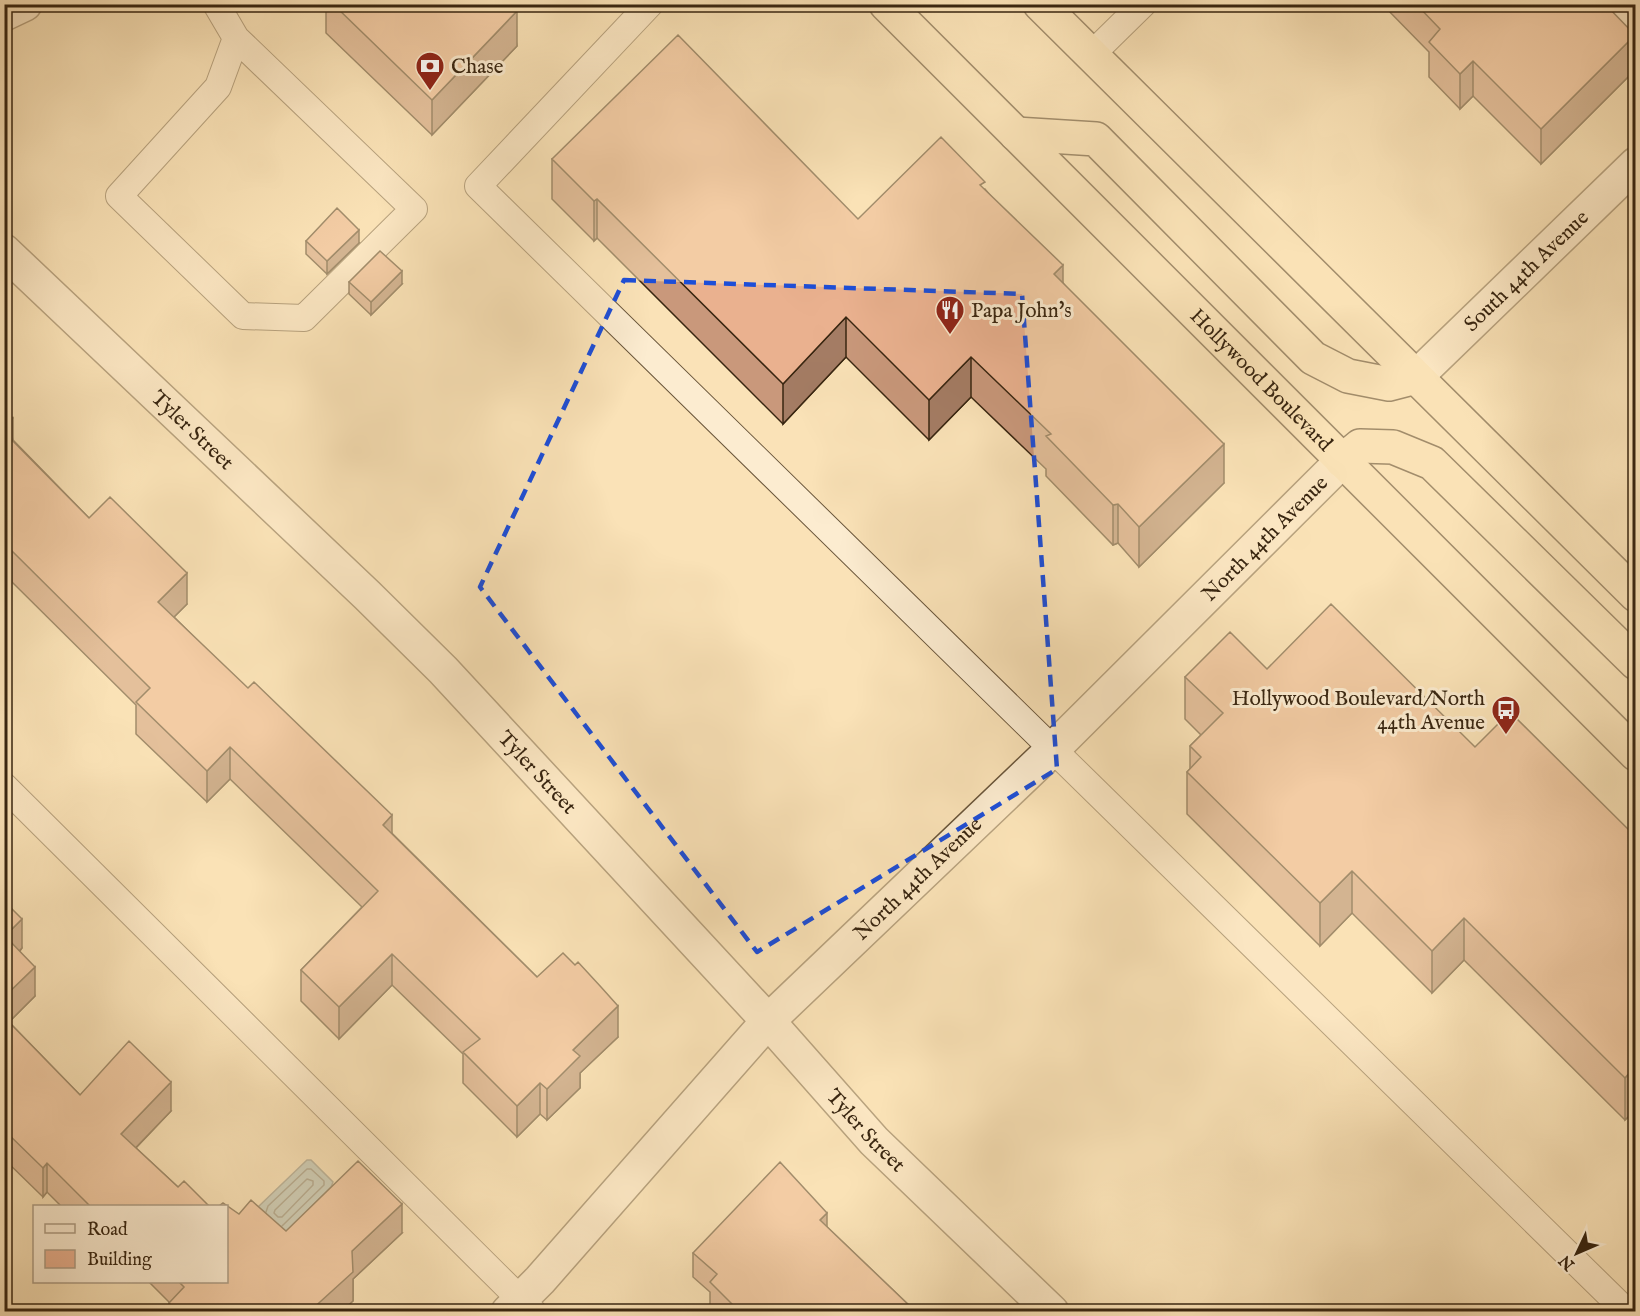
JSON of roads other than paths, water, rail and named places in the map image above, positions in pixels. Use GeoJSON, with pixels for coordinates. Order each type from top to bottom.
{"type":"FeatureCollection","features":[{"type":"Feature","properties":{"kind":"highway","name":"Hollywood Boulevard"},"geometry":{"type":"LineString","coordinates":[[886,4],[1635,754]]}},
{"type":"Feature","properties":{"kind":"highway"},"geometry":{"type":"LineString","coordinates":[[1040,4],[1635,595]]}},
{"type":"Feature","properties":{"kind":"highway"},"geometry":{"type":"LineString","coordinates":[[1016,134],[1096,139],[1313,358],[1348,376],[1389,384],[1416,377]]}},
{"type":"Feature","properties":{"kind":"highway"},"geometry":{"type":"LineString","coordinates":[[1342,461],[1360,446],[1393,447],[1432,463],[1635,663]]}},
{"type":"Feature","properties":{"kind":"street"},"geometry":{"type":"LineString","coordinates":[[4,14],[25,4]]}},
{"type":"Feature","properties":{"kind":"street","name":"South 44th Avenue"},"geometry":{"type":"LineString","coordinates":[[1416,377],[1635,164]]}},
{"type":"Feature","properties":{"kind":"street","name":"Tyler Street"},"geometry":{"type":"LineString","coordinates":[[4,251],[435,662],[768,1021],[874,1141],[1052,1311]]}},
{"type":"Feature","properties":{"kind":"street","name":"North 44th Avenue"},"geometry":{"type":"LineString","coordinates":[[521,1307],[768,1021],[1053,749],[1342,461]]}},
{"type":"Feature","properties":{"kind":"lane"},"geometry":{"type":"LineString","coordinates":[[216,4],[236,38],[414,208],[304,318],[243,316],[119,196],[218,87],[236,38]]}},
{"type":"Feature","properties":{"kind":"lane"},"geometry":{"type":"LineString","coordinates":[[650,4],[478,186],[1627,1311]]}},
{"type":"Feature","properties":{"kind":"lane"},"geometry":{"type":"LineString","coordinates":[[1091,56],[1143,4]]}},
{"type":"Feature","properties":{"kind":"lane"},"geometry":{"type":"LineString","coordinates":[[1607,4],[1635,31]]}},
{"type":"Feature","properties":{"kind":"lane"},"geometry":{"type":"LineString","coordinates":[[4,786],[521,1307]]}},
{"type":"Feature","properties":{"kind":"water"},"geometry":{"type":"Polygon","coordinates":[[[307,1160],[311,1160],[333,1182],[331,1187],[287,1231],[281,1232],[258,1207],[307,1160]]]}},
{"type":"Feature","properties":{"kind":"place","name":"Chase"},"geometry":{"type":"Point","coordinates":[430,92]}},
{"type":"Feature","properties":{"kind":"place","name":"Papa John's"},"geometry":{"type":"Point","coordinates":[950,336]}},
{"type":"Feature","properties":{"kind":"place","name":"Hollywood Boulevard/North 44th Avenue"},"geometry":{"type":"Point","coordinates":[1506,736]}}]}
